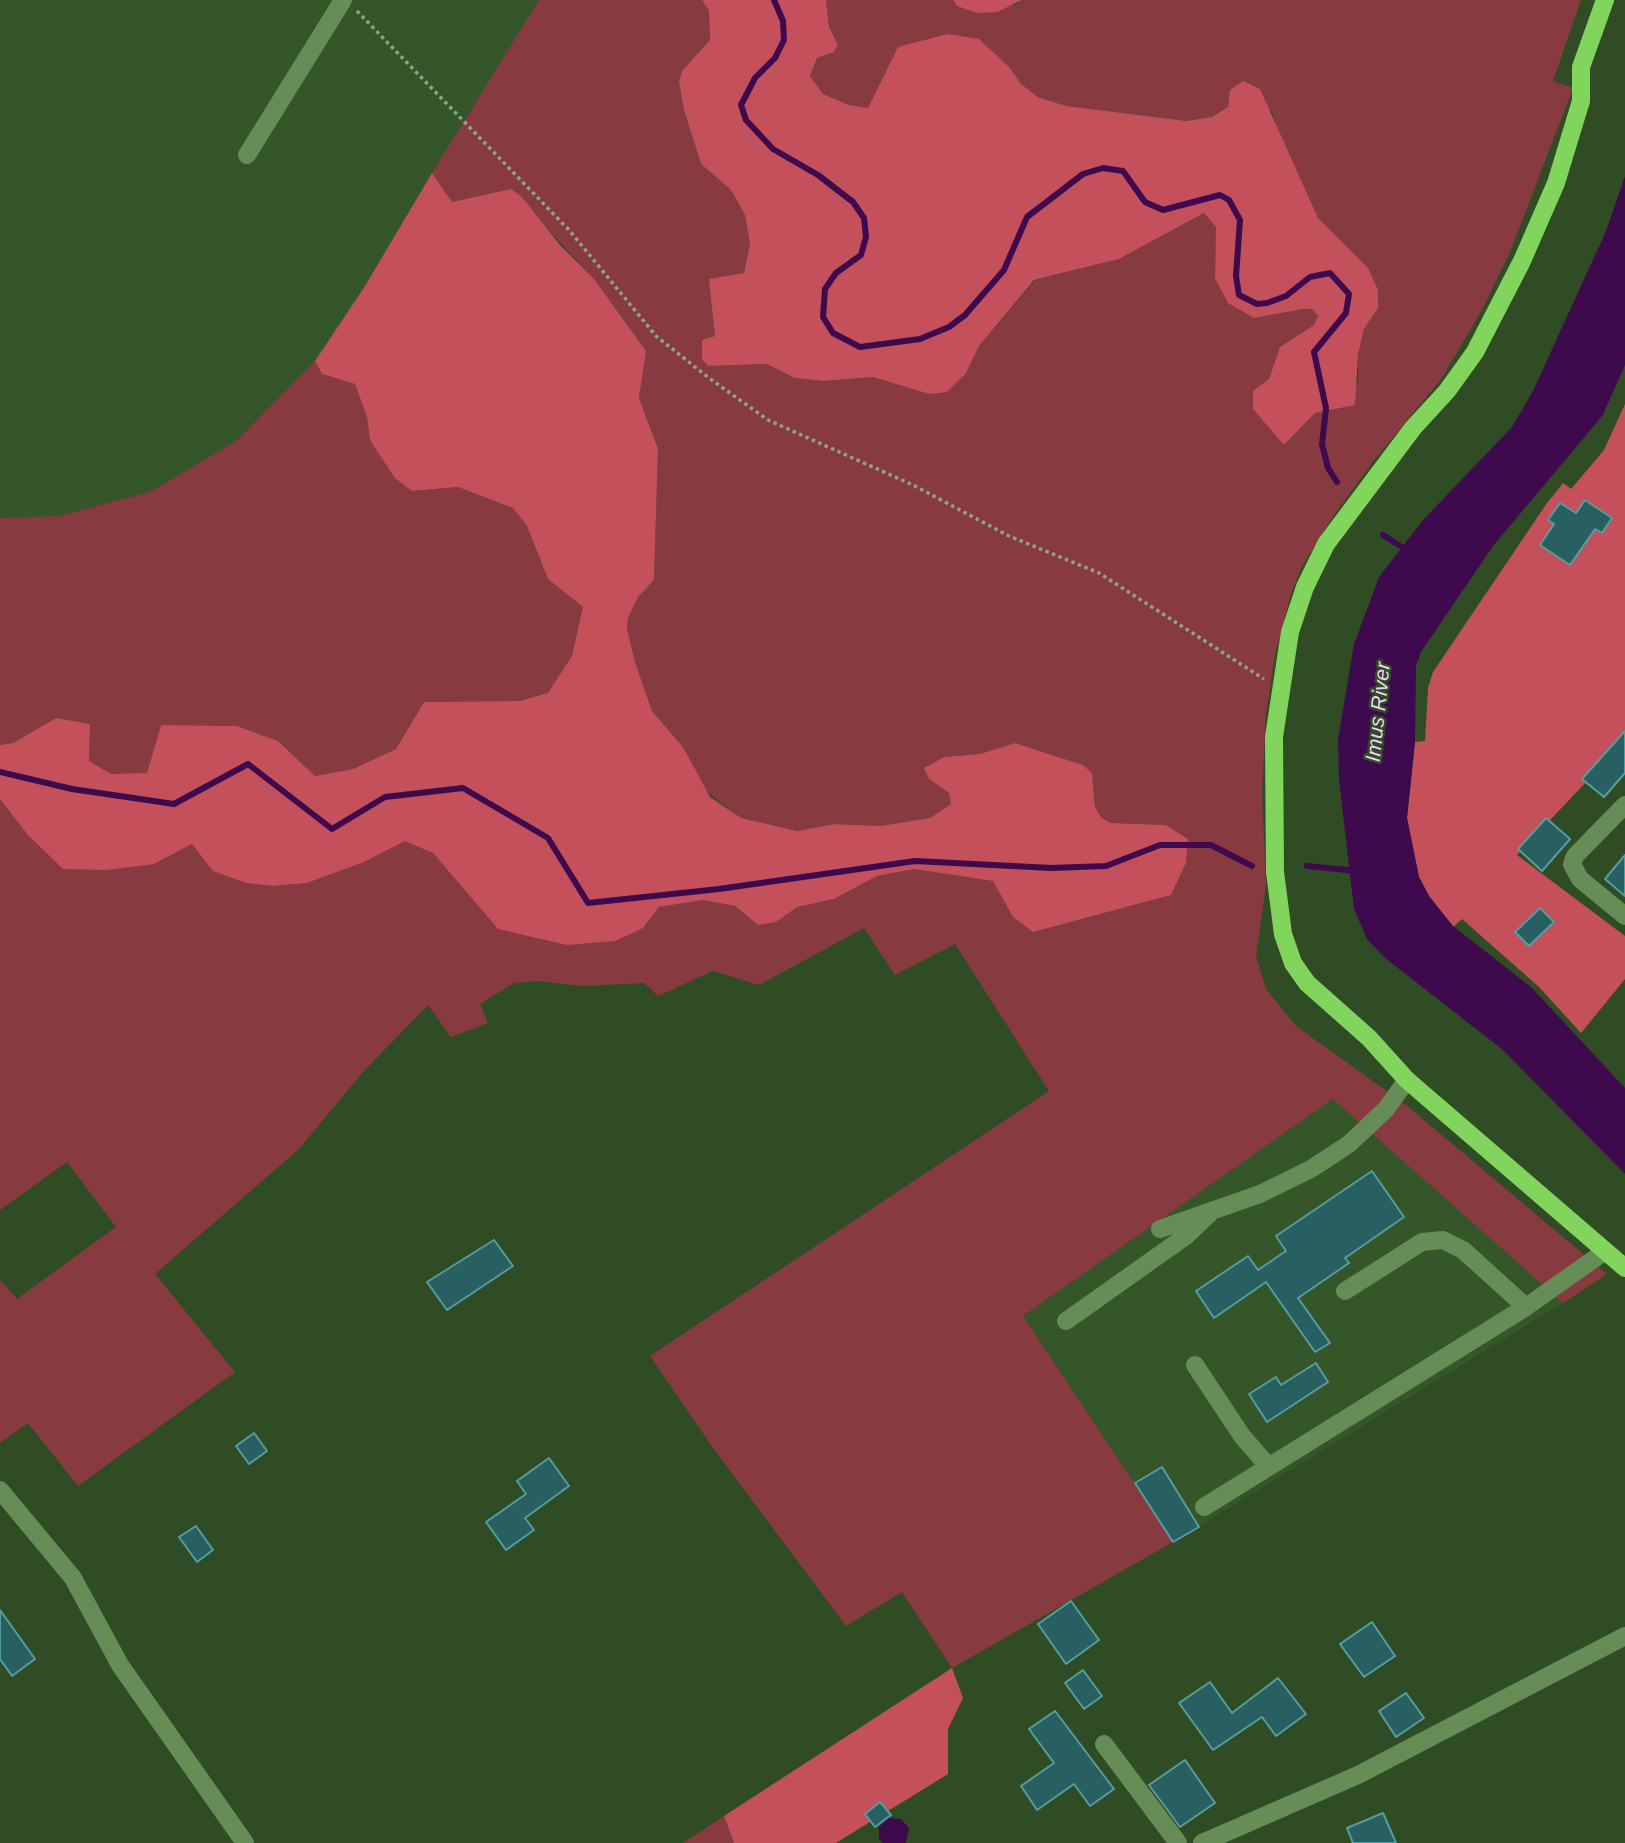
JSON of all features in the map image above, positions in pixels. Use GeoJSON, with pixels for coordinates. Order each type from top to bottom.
{"type":"FeatureCollection","features":[{"type":"Feature","properties":{"kind":"main road"},"geometry":{"type":"LineString","coordinates":[[1605,0],[1581,67],[1581,101],[1556,183],[1522,261],[1475,352],[1447,391],[1413,428],[1326,544],[1305,587],[1290,632],[1274,737],[1275,872],[1283,933],[1293,963],[1307,984],[1369,1038],[1407,1080],[1625,1268]]}},
{"type":"Feature","properties":{"kind":"street"},"geometry":{"type":"LineString","coordinates":[[247,155],[349,5]]}},
{"type":"Feature","properties":{"kind":"street"},"geometry":{"type":"LineString","coordinates":[[1625,806],[1575,856],[1573,869],[1625,916]]}},
{"type":"Feature","properties":{"kind":"street"},"geometry":{"type":"LineString","coordinates":[[1160,1228],[1260,1194],[1311,1169],[1349,1144],[1386,1109],[1407,1080]]}},
{"type":"Feature","properties":{"kind":"street"},"geometry":{"type":"LineString","coordinates":[[1066,1321],[1186,1236],[1215,1209]]}},
{"type":"Feature","properties":{"kind":"street"},"geometry":{"type":"LineString","coordinates":[[1345,1291],[1422,1242],[1443,1240],[1463,1250],[1526,1307]]}},
{"type":"Feature","properties":{"kind":"street"},"geometry":{"type":"LineString","coordinates":[[1204,1507],[1526,1307],[1604,1252]]}},
{"type":"Feature","properties":{"kind":"street"},"geometry":{"type":"LineString","coordinates":[[1195,1364],[1242,1436],[1269,1467]]}},
{"type":"Feature","properties":{"kind":"street"},"geometry":{"type":"LineString","coordinates":[[0,1490],[73,1578],[120,1665],[245,1843]]}},
{"type":"Feature","properties":{"kind":"street"},"geometry":{"type":"LineString","coordinates":[[1202,1843],[1358,1774],[1625,1636]]}},
{"type":"Feature","properties":{"kind":"street"},"geometry":{"type":"LineString","coordinates":[[1104,1744],[1178,1843]]}},
{"type":"Feature","properties":{"kind":"path"},"geometry":{"type":"LineString","coordinates":[[349,5],[569,230],[656,336],[709,379],[768,420],[913,485],[1009,536],[1099,573],[1281,689]]}},
{"type":"Feature","properties":{"kind":"shaded area"},"geometry":{"type":"Polygon","coordinates":[[[0,0],[539,0],[365,286],[315,361],[236,441],[150,492],[58,516],[0,518],[0,0]]]}},
{"type":"Feature","properties":{"kind":"shaded area"},"geometry":{"type":"Polygon","coordinates":[[[539,0],[702,0],[709,11],[710,40],[682,71],[679,82],[684,110],[701,164],[731,190],[745,215],[750,244],[744,273],[710,280],[715,336],[702,340],[702,359],[708,366],[767,364],[795,378],[823,381],[873,377],[929,394],[966,373],[979,346],[1035,280],[1119,259],[1204,213],[1216,227],[1215,278],[1254,318],[1303,309],[1312,309],[1318,316],[1314,325],[1280,347],[1269,379],[1284,445],[1315,413],[1358,383],[1358,354],[1364,329],[1378,308],[1341,243],[1318,218],[1281,142],[1272,112],[1230,90],[1228,107],[1212,117],[1186,121],[1066,106],[1038,97],[1021,84],[1010,68],[899,47],[868,108],[849,105],[823,94],[810,76],[817,58],[834,52],[838,45],[829,27],[826,0],[953,0],[957,6],[1016,5],[1022,0],[1581,0],[1553,81],[1573,88],[1511,250],[1483,308],[1442,378],[1371,464],[1332,518],[1302,566],[1291,594],[1275,654],[1266,715],[1262,792],[1266,885],[1256,956],[1266,989],[1296,1026],[1406,1105],[1607,1274],[1563,1303],[1333,1099],[1023,1316],[1173,1542],[952,1668],[902,1592],[846,1626],[713,1448],[650,1356],[1049,1091],[955,944],[895,975],[864,928],[759,985],[713,971],[658,996],[644,983],[582,986],[539,981],[514,983],[480,1004],[488,1023],[451,1037],[428,1005],[363,1072],[299,1149],[155,1274],[235,1372],[78,1486],[28,1423],[0,1443],[0,1280],[17,1299],[116,1227],[67,1162],[0,1210],[0,799],[27,834],[154,864],[192,844],[246,883],[273,886],[307,883],[364,862],[405,840],[433,853],[498,929],[643,928],[659,907],[703,900],[735,906],[758,925],[776,922],[797,906],[834,899],[877,876],[914,869],[994,881],[1013,917],[1033,932],[1171,895],[1186,863],[1188,839],[1166,825],[1110,823],[1101,817],[1095,807],[1092,773],[1083,765],[1015,743],[980,754],[944,757],[925,768],[929,779],[949,793],[951,804],[930,818],[880,826],[835,824],[798,831],[741,819],[703,788],[683,747],[652,711],[627,629],[628,618],[638,597],[654,580],[658,450],[639,398],[646,351],[594,279],[511,190],[452,202],[432,173],[539,0]]]}},
{"type":"Feature","properties":{"kind":"shaded area"},"geometry":{"type":"Polygon","coordinates":[[[702,0],[826,0],[829,27],[838,45],[834,52],[817,58],[810,76],[823,94],[849,105],[868,108],[898,47],[948,34],[979,39],[1010,68],[1021,84],[1038,97],[1066,106],[1186,121],[1212,117],[1228,107],[1230,90],[1243,81],[1260,89],[1318,218],[1368,268],[1378,290],[1378,308],[1364,329],[1358,354],[1355,405],[1315,413],[1284,445],[1253,409],[1253,391],[1269,379],[1280,347],[1314,325],[1318,316],[1312,309],[1303,309],[1254,318],[1228,303],[1215,278],[1216,227],[1204,213],[1119,259],[1034,280],[979,346],[966,373],[947,392],[929,394],[873,377],[823,381],[795,378],[767,364],[708,366],[702,359],[702,340],[715,336],[709,279],[744,273],[750,244],[745,215],[731,190],[701,164],[684,110],[679,82],[682,71],[710,40],[709,11],[702,0]]]}},
{"type":"Feature","properties":{"kind":"shaded area"},"geometry":{"type":"Polygon","coordinates":[[[953,0],[1022,0],[997,12],[977,13],[957,6],[953,0]]]}},
{"type":"Feature","properties":{"kind":"shaded area"},"geometry":{"type":"Polygon","coordinates":[[[432,173],[452,202],[511,189],[522,197],[560,245],[594,279],[646,351],[639,398],[658,449],[654,580],[638,597],[628,618],[627,629],[652,711],[683,747],[710,797],[741,818],[797,831],[835,824],[880,826],[930,818],[951,804],[949,793],[929,779],[924,768],[944,757],[980,754],[1015,743],[1083,765],[1092,773],[1095,807],[1101,817],[1110,823],[1166,825],[1188,839],[1186,863],[1171,895],[1033,932],[1013,917],[993,881],[914,869],[877,876],[834,899],[797,907],[776,922],[758,925],[735,906],[703,900],[659,907],[643,928],[615,941],[567,945],[498,929],[433,853],[405,841],[364,862],[307,883],[273,886],[246,883],[213,871],[192,844],[154,864],[106,870],[63,869],[27,834],[0,799],[0,745],[13,743],[56,718],[90,724],[89,761],[111,774],[147,773],[161,725],[237,726],[278,741],[315,776],[353,769],[396,749],[424,702],[519,701],[548,693],[572,656],[583,607],[548,579],[527,526],[513,508],[458,487],[412,491],[395,478],[370,440],[367,417],[355,384],[322,374],[315,361],[365,286],[432,173]]]}},
{"type":"Feature","properties":{"kind":"shaded area"},"geometry":{"type":"Polygon","coordinates":[[[315,361],[322,374],[355,384],[367,417],[370,440],[412,491],[458,487],[513,508],[527,526],[548,579],[583,607],[573,656],[548,693],[519,701],[424,702],[396,749],[353,769],[315,776],[278,741],[237,726],[161,725],[147,774],[111,774],[89,761],[90,725],[56,718],[13,743],[0,745],[0,518],[58,516],[150,492],[236,441],[315,361]]]}},
{"type":"Feature","properties":{"kind":"shaded area"},"geometry":{"type":"Polygon","coordinates":[[[1625,404],[1625,741],[1517,855],[1625,936],[1625,979],[1581,1033],[1539,987],[1462,919],[1453,927],[1429,896],[1419,877],[1407,818],[1415,742],[1425,741],[1428,688],[1433,672],[1547,503],[1563,483],[1571,489],[1604,450],[1625,404]]]}},
{"type":"Feature","properties":{"kind":"shaded area"},"geometry":{"type":"Polygon","coordinates":[[[1333,1099],[1563,1303],[1173,1542],[1023,1316],[1333,1099]]]}},
{"type":"Feature","properties":{"kind":"shaded area"},"geometry":{"type":"Polygon","coordinates":[[[952,1668],[963,1698],[948,1729],[948,1774],[836,1843],[734,1843],[724,1816],[952,1668]]]}},
{"type":"Feature","properties":{"kind":"shaded area"},"geometry":{"type":"Polygon","coordinates":[[[724,1816],[734,1843],[683,1843],[724,1816]]]}},
{"type":"Feature","properties":{"kind":"water","name":"Imus River"},"geometry":{"type":"Polygon","coordinates":[[[1625,176],[1625,365],[1603,415],[1493,546],[1421,652],[1416,666],[1415,742],[1407,818],[1419,877],[1429,896],[1453,926],[1531,987],[1625,1088],[1625,1174],[1503,1050],[1385,958],[1367,939],[1354,909],[1339,780],[1338,740],[1354,644],[1379,577],[1423,520],[1512,427],[1533,391],[1606,231],[1625,176]]]}},
{"type":"Feature","properties":{"kind":"water"},"geometry":{"type":"Polygon","coordinates":[[[888,1818],[901,1819],[909,1828],[906,1843],[883,1843],[879,1839],[879,1827],[888,1818]]]}},
{"type":"Feature","properties":{"kind":"building"},"geometry":{"type":"Polygon","coordinates":[[[1585,500],[1612,518],[1602,533],[1595,529],[1570,565],[1540,545],[1554,524],[1548,520],[1560,503],[1576,513],[1585,500]]]}},
{"type":"Feature","properties":{"kind":"building"},"geometry":{"type":"Polygon","coordinates":[[[1625,731],[1625,773],[1604,797],[1582,779],[1625,731]]]}},
{"type":"Feature","properties":{"kind":"building"},"geometry":{"type":"Polygon","coordinates":[[[1546,818],[1570,839],[1542,871],[1518,849],[1546,818]]]}},
{"type":"Feature","properties":{"kind":"building"},"geometry":{"type":"Polygon","coordinates":[[[1625,855],[1625,896],[1605,879],[1625,855]]]}},
{"type":"Feature","properties":{"kind":"building"},"geometry":{"type":"Polygon","coordinates":[[[1540,908],[1554,922],[1529,946],[1515,932],[1540,908]]]}},
{"type":"Feature","properties":{"kind":"building"},"geometry":{"type":"Polygon","coordinates":[[[1372,1171],[1404,1217],[1345,1258],[1349,1263],[1298,1298],[1330,1343],[1315,1352],[1266,1282],[1214,1318],[1196,1291],[1248,1256],[1258,1270],[1286,1251],[1276,1236],[1372,1171]]]}},
{"type":"Feature","properties":{"kind":"building"},"geometry":{"type":"Polygon","coordinates":[[[494,1240],[513,1266],[447,1310],[427,1282],[494,1240]]]}},
{"type":"Feature","properties":{"kind":"building"},"geometry":{"type":"Polygon","coordinates":[[[1316,1363],[1328,1382],[1267,1422],[1249,1394],[1276,1377],[1281,1385],[1316,1363]]]}},
{"type":"Feature","properties":{"kind":"building"},"geometry":{"type":"Polygon","coordinates":[[[254,1433],[267,1451],[249,1464],[236,1446],[254,1433]]]}},
{"type":"Feature","properties":{"kind":"building"},"geometry":{"type":"Polygon","coordinates":[[[549,1458],[569,1486],[525,1518],[534,1530],[506,1550],[486,1522],[526,1494],[517,1481],[549,1458]]]}},
{"type":"Feature","properties":{"kind":"building"},"geometry":{"type":"Polygon","coordinates":[[[1162,1467],[1199,1527],[1173,1542],[1135,1483],[1162,1467]]]}},
{"type":"Feature","properties":{"kind":"building"},"geometry":{"type":"Polygon","coordinates":[[[196,1526],[213,1550],[197,1562],[179,1537],[196,1526]]]}},
{"type":"Feature","properties":{"kind":"building"},"geometry":{"type":"Polygon","coordinates":[[[1071,1601],[1099,1640],[1066,1664],[1038,1624],[1071,1601]]]}},
{"type":"Feature","properties":{"kind":"building"},"geometry":{"type":"Polygon","coordinates":[[[0,1610],[35,1659],[12,1676],[0,1659],[0,1610]]]}},
{"type":"Feature","properties":{"kind":"building"},"geometry":{"type":"Polygon","coordinates":[[[1372,1622],[1395,1656],[1364,1677],[1340,1644],[1372,1622]]]}},
{"type":"Feature","properties":{"kind":"building"},"geometry":{"type":"Polygon","coordinates":[[[1083,1670],[1102,1696],[1084,1709],[1065,1683],[1083,1670]]]}},
{"type":"Feature","properties":{"kind":"building"},"geometry":{"type":"Polygon","coordinates":[[[1278,1678],[1306,1714],[1276,1736],[1262,1717],[1213,1750],[1179,1703],[1210,1682],[1232,1713],[1278,1678]]]}},
{"type":"Feature","properties":{"kind":"building"},"geometry":{"type":"Polygon","coordinates":[[[1406,1693],[1424,1718],[1396,1737],[1379,1711],[1406,1693]]]}},
{"type":"Feature","properties":{"kind":"building"},"geometry":{"type":"Polygon","coordinates":[[[1055,1711],[1114,1789],[1090,1806],[1074,1784],[1037,1810],[1021,1786],[1054,1763],[1029,1729],[1055,1711]]]}},
{"type":"Feature","properties":{"kind":"building"},"geometry":{"type":"Polygon","coordinates":[[[1185,1760],[1215,1803],[1180,1827],[1149,1785],[1185,1760]]]}},
{"type":"Feature","properties":{"kind":"building"},"geometry":{"type":"Polygon","coordinates":[[[880,1802],[891,1815],[875,1827],[865,1814],[880,1802]]]}},
{"type":"Feature","properties":{"kind":"building"},"geometry":{"type":"Polygon","coordinates":[[[1383,1813],[1396,1843],[1353,1843],[1347,1828],[1383,1813]]]}},
{"type":"Feature","properties":{"kind":"waterway"},"geometry":{"type":"LineString","coordinates":[[774,0],[783,21],[784,40],[775,58],[755,78],[741,105],[746,120],[773,149],[818,175],[853,202],[864,218],[866,237],[861,255],[836,273],[825,289],[823,317],[833,333],[860,347],[920,339],[949,327],[965,315],[1004,270],[1027,217],[1083,174],[1103,168],[1123,171],[1145,202],[1163,210],[1220,195],[1229,200],[1240,220],[1236,276],[1239,295],[1257,304],[1267,303],[1286,296],[1310,277],[1330,273],[1349,294],[1346,313],[1314,352],[1326,408],[1322,444],[1328,468],[1337,482]]}},
{"type":"Feature","properties":{"kind":"waterway"},"geometry":{"type":"LineString","coordinates":[[1383,535],[1408,551]]}},
{"type":"Feature","properties":{"kind":"waterway"},"geometry":{"type":"LineString","coordinates":[[0,772],[72,789],[174,804],[248,764],[332,829],[385,797],[463,788],[548,838],[588,903],[719,889],[915,861],[1051,868],[1106,866],[1160,845],[1211,845],[1252,866]]}},
{"type":"Feature","properties":{"kind":"waterway"},"geometry":{"type":"LineString","coordinates":[[1307,866],[1357,871]]}}]}
